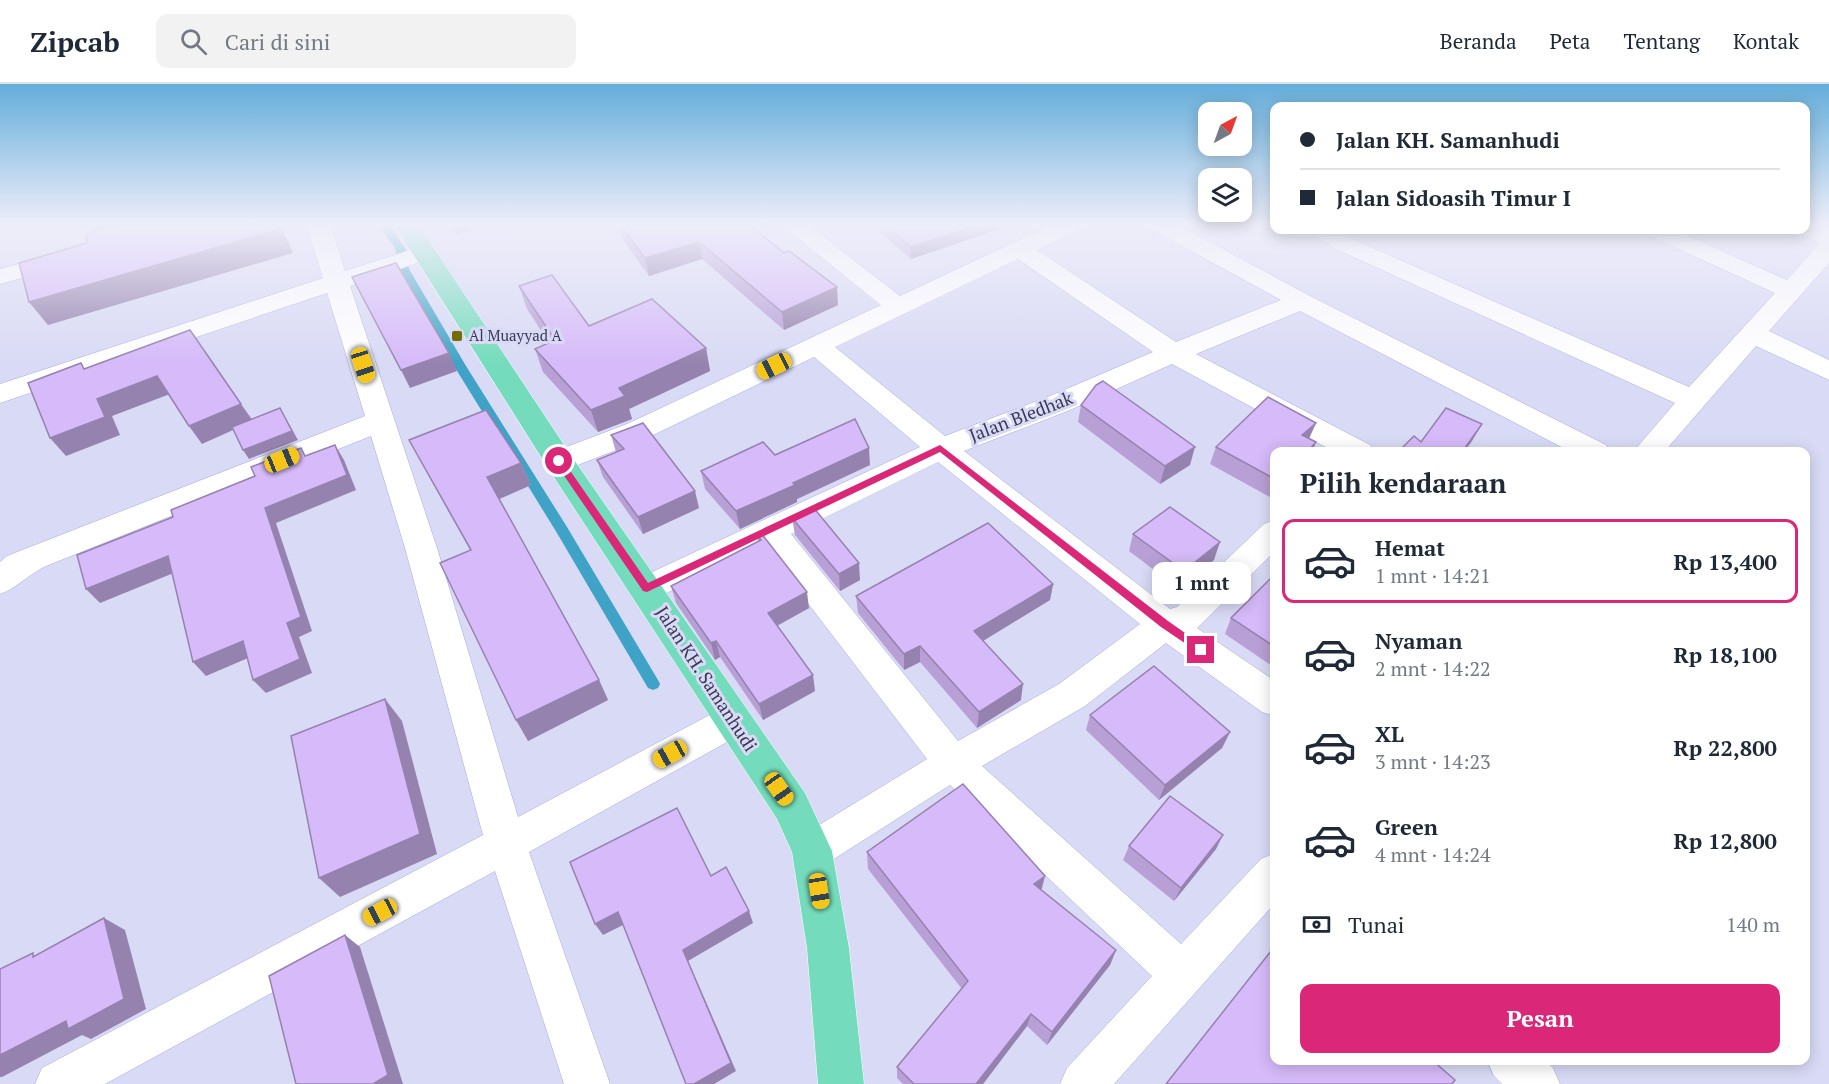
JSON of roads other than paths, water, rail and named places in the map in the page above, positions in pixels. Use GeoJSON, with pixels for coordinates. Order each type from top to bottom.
{"type":"FeatureCollection","features":[{"type":"Feature","properties":{"kind":"main road","name":"Jalan KH. Samanhudi"},"geometry":{"type":"LineString","coordinates":[[429,271],[647,589],[732,721],[791,806],[812,851],[828,948],[841,1084]]}},
{"type":"Feature","properties":{"kind":"street"},"geometry":{"type":"LineString","coordinates":[[0,277],[23,271]]}},
{"type":"Feature","properties":{"kind":"street"},"geometry":{"type":"LineString","coordinates":[[334,271],[421,548],[506,844],[586,1084]]}},
{"type":"Feature","properties":{"kind":"street"},"geometry":{"type":"LineString","coordinates":[[0,394],[370,271]]}},
{"type":"Feature","properties":{"kind":"street"},"geometry":{"type":"LineString","coordinates":[[852,271],[899,307]]}},
{"type":"Feature","properties":{"kind":"street"},"geometry":{"type":"LineString","coordinates":[[559,461],[637,431],[974,271]]}},
{"type":"Feature","properties":{"kind":"street"},"geometry":{"type":"LineString","coordinates":[[1051,271],[1173,352],[1351,447]]}},
{"type":"Feature","properties":{"kind":"street"},"geometry":{"type":"LineString","coordinates":[[1245,271],[1586,447]]}},
{"type":"Feature","properties":{"kind":"street"},"geometry":{"type":"LineString","coordinates":[[1404,271],[1693,400]]}},
{"type":"Feature","properties":{"kind":"street"},"geometry":{"type":"LineString","coordinates":[[1746,271],[1791,291]]}},
{"type":"Feature","properties":{"kind":"street"},"geometry":{"type":"LineString","coordinates":[[1651,447],[1809,271]]}},
{"type":"Feature","properties":{"kind":"street","name":"Jalan Bledhak"},"geometry":{"type":"LineString","coordinates":[[647,589],[940,448],[1060,403],[1173,352],[1301,301]]}},
{"type":"Feature","properties":{"kind":"street"},"geometry":{"type":"LineString","coordinates":[[1753,334],[1829,371]]}},
{"type":"Feature","properties":{"kind":"street"},"geometry":{"type":"LineString","coordinates":[[816,345],[940,448],[1165,624],[1270,697]]}},
{"type":"Feature","properties":{"kind":"street"},"geometry":{"type":"LineString","coordinates":[[0,581],[18,565],[35,557],[381,421]]}},
{"type":"Feature","properties":{"kind":"street"},"geometry":{"type":"LineString","coordinates":[[770,530],[953,763],[1183,975]]}},
{"type":"Feature","properties":{"kind":"street"},"geometry":{"type":"LineString","coordinates":[[812,851],[953,763],[1072,695],[1165,624],[1188,617],[1270,537]]}},
{"type":"Feature","properties":{"kind":"street"},"geometry":{"type":"LineString","coordinates":[[58,1084],[732,721]]}},
{"type":"Feature","properties":{"kind":"street"},"geometry":{"type":"LineString","coordinates":[[1083,1084],[1270,879]]}},
{"type":"Feature","properties":{"kind":"street"},"geometry":{"type":"LineString","coordinates":[[1516,1065],[1537,1084]]}},
{"type":"Feature","properties":{"kind":"waterway"},"geometry":{"type":"LineString","coordinates":[[405,271],[460,366],[562,530],[653,684]]}},
{"type":"Feature","properties":{"kind":"place","name":"Al Muayyad A"},"geometry":{"type":"Point","coordinates":[457,336]}}]}
